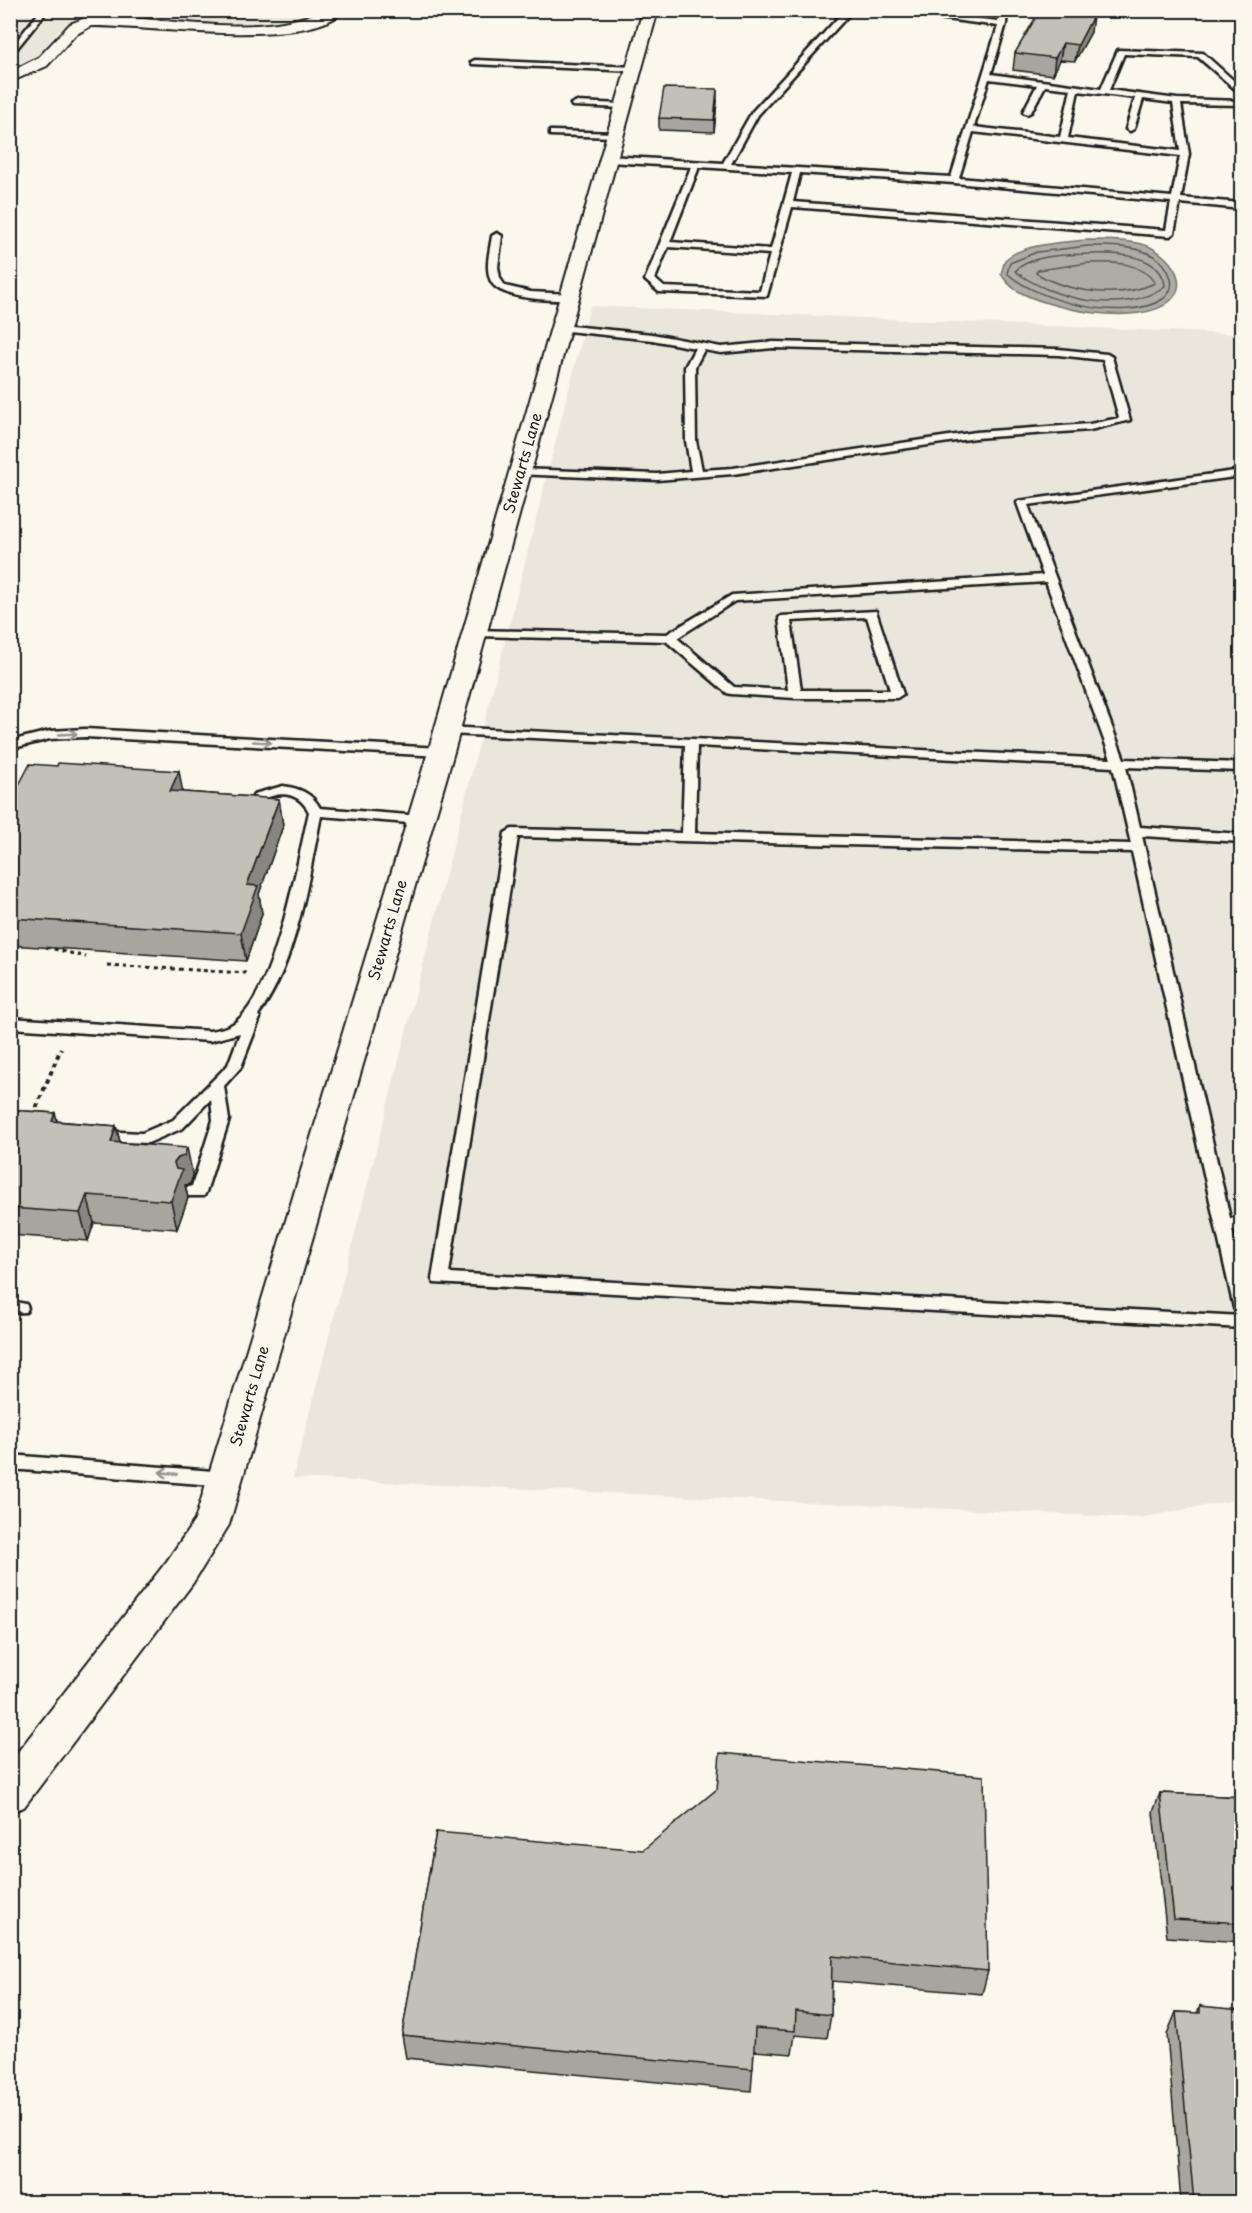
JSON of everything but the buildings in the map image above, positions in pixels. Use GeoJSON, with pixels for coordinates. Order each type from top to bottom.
{"type":"FeatureCollection","features":[{"type":"Feature","properties":{"kind":"street"},"geometry":{"type":"LineString","coordinates":[[10,77],[44,61],[67,32],[81,23],[90,21],[268,30],[307,24],[338,10]]}},
{"type":"Feature","properties":{"kind":"street","name":"Stewarts Lane"},"geometry":{"type":"LineString","coordinates":[[10,1794],[180,1572],[211,1525],[444,741],[651,10]]}},
{"type":"Feature","properties":{"kind":"lane"},"geometry":{"type":"LineString","coordinates":[[10,54],[45,10]]}},
{"type":"Feature","properties":{"kind":"lane"},"geometry":{"type":"LineString","coordinates":[[726,166],[755,114],[850,10]]}},
{"type":"Feature","properties":{"kind":"lane"},"geometry":{"type":"LineString","coordinates":[[882,10],[1002,24]]}},
{"type":"Feature","properties":{"kind":"lane"},"geometry":{"type":"LineString","coordinates":[[954,180],[1002,24],[1003,10]]}},
{"type":"Feature","properties":{"kind":"lane"},"geometry":{"type":"LineString","coordinates":[[1104,92],[1121,52],[1200,55],[1242,93]]}},
{"type":"Feature","properties":{"kind":"lane"},"geometry":{"type":"LineString","coordinates":[[475,62],[634,69]]}},
{"type":"Feature","properties":{"kind":"lane"},"geometry":{"type":"LineString","coordinates":[[986,76],[1139,97],[1242,103]]}},
{"type":"Feature","properties":{"kind":"lane"},"geometry":{"type":"LineString","coordinates":[[1027,112],[1042,84]]}},
{"type":"Feature","properties":{"kind":"lane"},"geometry":{"type":"LineString","coordinates":[[1064,139],[1075,88]]}},
{"type":"Feature","properties":{"kind":"lane"},"geometry":{"type":"LineString","coordinates":[[1130,129],[1139,97]]}},
{"type":"Feature","properties":{"kind":"lane"},"geometry":{"type":"LineString","coordinates":[[787,204],[1170,233],[1174,200],[1185,154],[1177,101]]}},
{"type":"Feature","properties":{"kind":"lane"},"geometry":{"type":"LineString","coordinates":[[575,104],[624,106]]}},
{"type":"Feature","properties":{"kind":"lane"},"geometry":{"type":"LineString","coordinates":[[969,129],[1185,154]]}},
{"type":"Feature","properties":{"kind":"lane"},"geometry":{"type":"LineString","coordinates":[[553,133],[696,164],[954,180],[1242,206]]}},
{"type":"Feature","properties":{"kind":"lane"},"geometry":{"type":"LineString","coordinates":[[696,164],[650,280],[662,290],[764,294],[797,170]]}},
{"type":"Feature","properties":{"kind":"lane"},"geometry":{"type":"LineString","coordinates":[[497,236],[493,265],[497,283],[504,289],[519,293],[570,297]]}},
{"type":"Feature","properties":{"kind":"lane"},"geometry":{"type":"LineString","coordinates":[[665,244],[775,252]]}},
{"type":"Feature","properties":{"kind":"lane"},"geometry":{"type":"LineString","coordinates":[[520,472],[657,477],[733,471],[976,435],[1090,427],[1125,420],[1107,357],[1058,352],[773,345],[722,350],[652,337],[561,328]]}},
{"type":"Feature","properties":{"kind":"lane"},"geometry":{"type":"LineString","coordinates":[[697,474],[691,441],[690,367],[701,347]]}},
{"type":"Feature","properties":{"kind":"lane"},"geometry":{"type":"LineString","coordinates":[[1242,473],[1022,503],[1119,764],[1242,1308]]}},
{"type":"Feature","properties":{"kind":"lane"},"geometry":{"type":"LineString","coordinates":[[475,632],[669,638],[732,598],[1050,578]]}},
{"type":"Feature","properties":{"kind":"lane"},"geometry":{"type":"LineString","coordinates":[[669,638],[731,690],[795,694],[897,694],[872,613],[785,618],[795,694]]}},
{"type":"Feature","properties":{"kind":"lane"},"geometry":{"type":"LineString","coordinates":[[10,745],[50,735],[85,733],[444,741],[692,742],[1119,764],[1242,767]]}},
{"type":"Feature","properties":{"kind":"lane"},"geometry":{"type":"LineString","coordinates":[[688,837],[692,742]]}},
{"type":"Feature","properties":{"kind":"lane"},"geometry":{"type":"LineString","coordinates":[[82,1135],[148,1138],[178,1124],[234,1066],[274,968],[294,904],[315,812],[307,798],[298,793],[282,790],[260,797],[251,818]]}},
{"type":"Feature","properties":{"kind":"lane"},"geometry":{"type":"LineString","coordinates":[[315,812],[421,820]]}},
{"type":"Feature","properties":{"kind":"lane"},"geometry":{"type":"LineString","coordinates":[[1134,831],[1242,838]]}},
{"type":"Feature","properties":{"kind":"lane"},"geometry":{"type":"LineString","coordinates":[[1138,848],[512,833],[440,1279],[1242,1322]]}},
{"type":"Feature","properties":{"kind":"lane"},"geometry":{"type":"LineString","coordinates":[[10,1023],[218,1035],[238,1028],[249,1018],[260,1002]]}},
{"type":"Feature","properties":{"kind":"lane"},"geometry":{"type":"LineString","coordinates":[[190,1192],[198,1192],[220,1125],[217,1086]]}},
{"type":"Feature","properties":{"kind":"lane"},"geometry":{"type":"LineString","coordinates":[[1222,1224],[1242,1225]]}},
{"type":"Feature","properties":{"kind":"lane"},"geometry":{"type":"LineString","coordinates":[[10,1462],[226,1479]]}},
{"type":"Feature","properties":{"kind":"path"},"geometry":{"type":"LineString","coordinates":[[60,950],[65,940]]}},
{"type":"Feature","properties":{"kind":"path"},"geometry":{"type":"LineString","coordinates":[[41,946],[86,957]]}},
{"type":"Feature","properties":{"kind":"path"},"geometry":{"type":"LineString","coordinates":[[10,959],[14,952]]}},
{"type":"Feature","properties":{"kind":"path"},"geometry":{"type":"LineString","coordinates":[[107,965],[237,974],[274,968]]}},
{"type":"Feature","properties":{"kind":"path"},"geometry":{"type":"LineString","coordinates":[[31,1120],[69,1027]]}},
{"type":"Feature","properties":{"kind":"shaded area"},"geometry":{"type":"Polygon","coordinates":[[[11,11],[319,11],[314,18],[269,28],[86,20],[74,22],[60,29],[33,62],[11,74],[11,11]]]}},
{"type":"Feature","properties":{"kind":"shaded area"},"geometry":{"type":"Polygon","coordinates":[[[590,306],[1235,334],[1241,327],[1241,1499],[1139,1518],[293,1478],[590,306]]]}},
{"type":"Feature","properties":{"kind":"water"},"geometry":{"type":"Polygon","coordinates":[[[1088,240],[1129,242],[1151,247],[1167,259],[1173,267],[1179,284],[1176,293],[1170,301],[1156,309],[1138,313],[1093,313],[1049,304],[1030,297],[1014,288],[1001,274],[1005,260],[1021,250],[1088,240]]]}}]}
